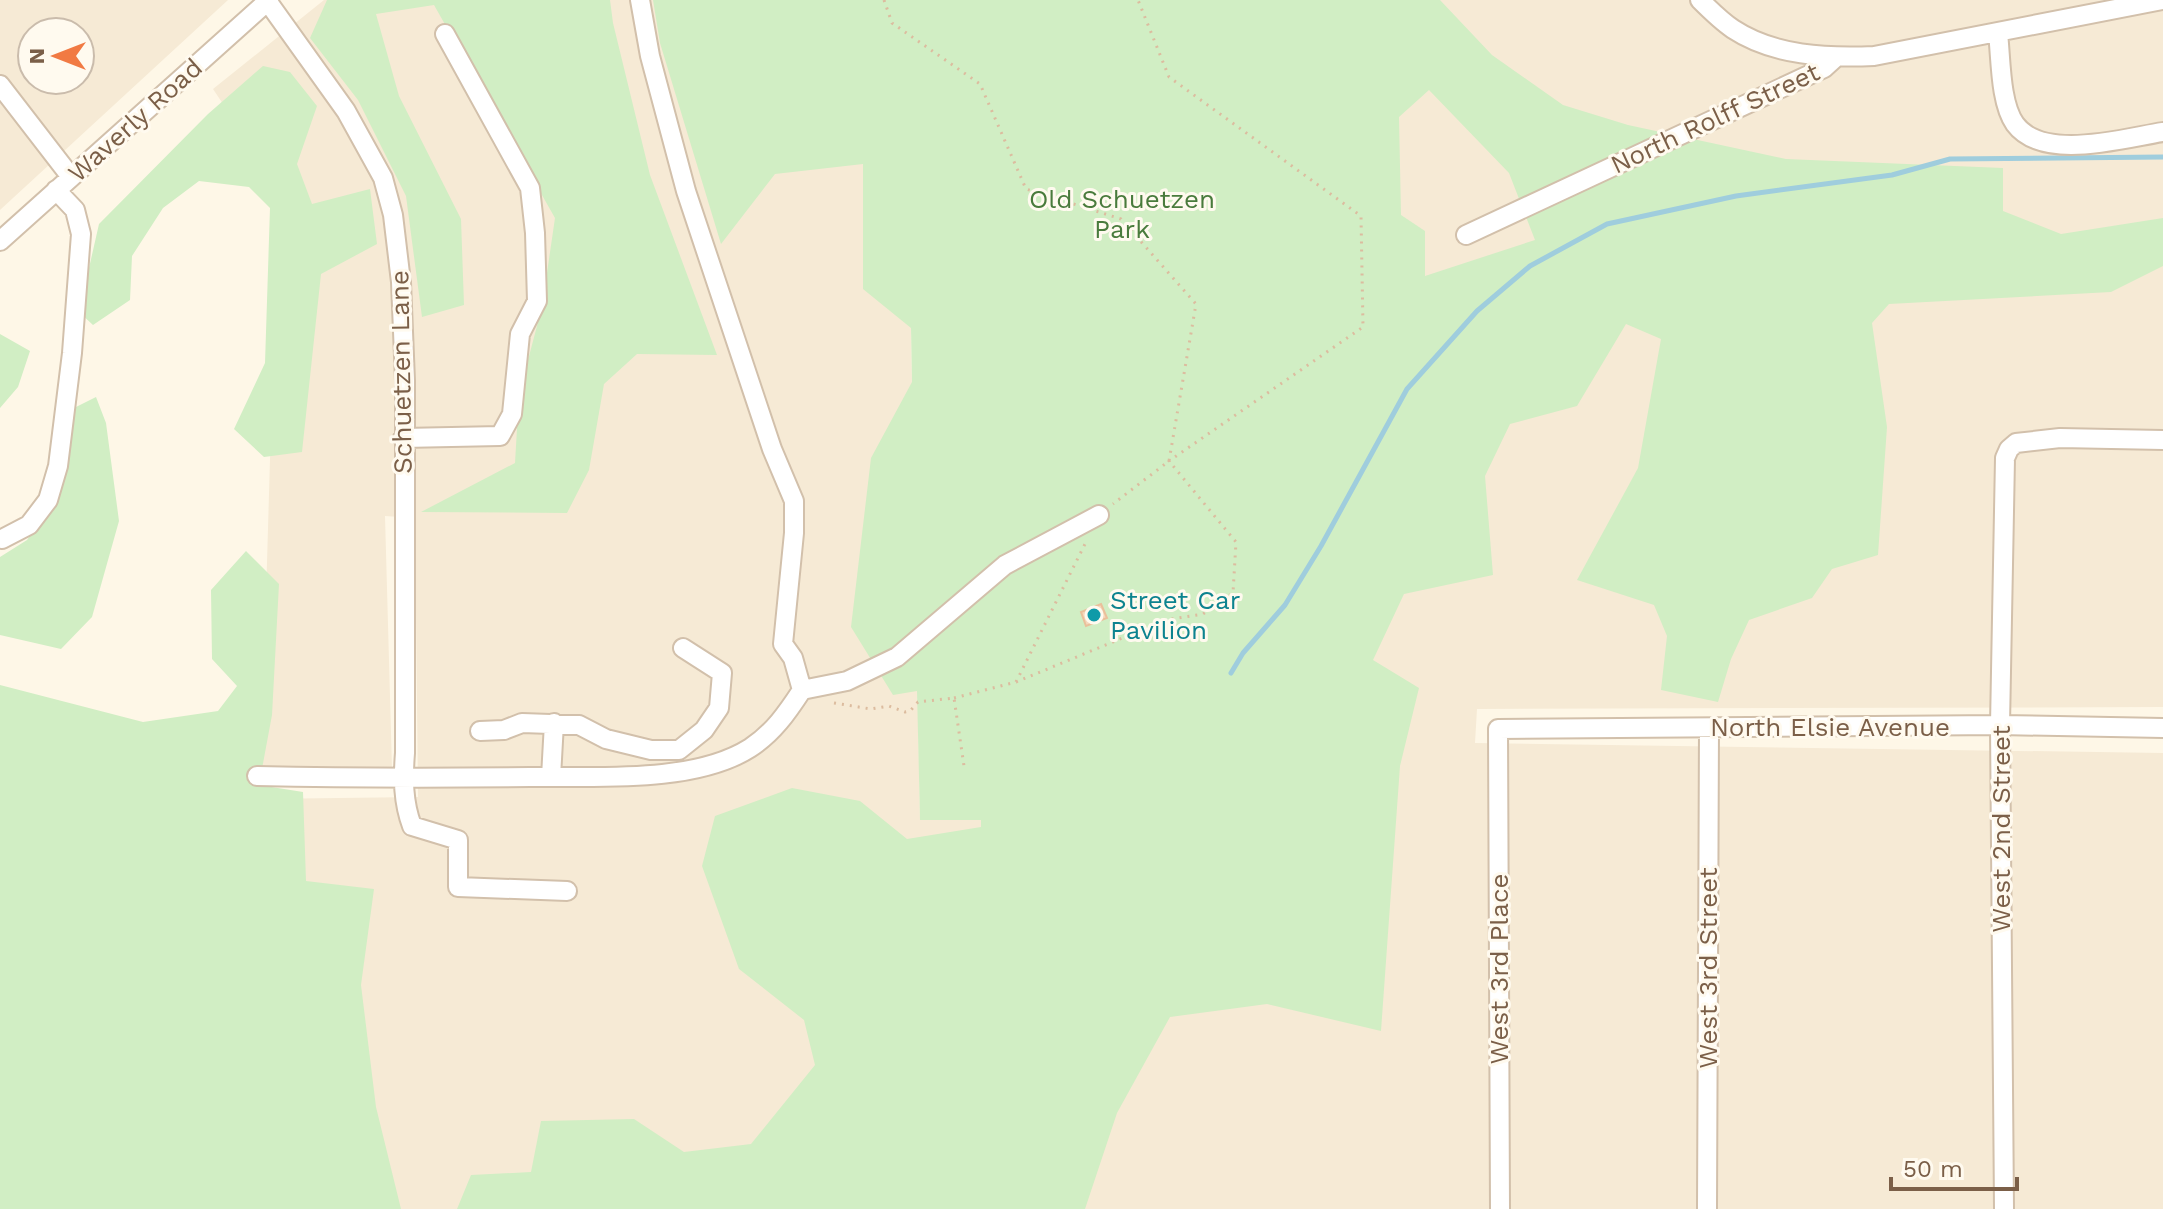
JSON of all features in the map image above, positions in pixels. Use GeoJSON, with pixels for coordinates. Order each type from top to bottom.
{"type":"FeatureCollection","features":[{"type":"Feature","properties":{"kind":"street"},"geometry":{"type":"LineString","coordinates":[[640,0],[650,56],[686,191],[772,449],[794,501],[794,533],[783,644],[793,658],[802,690]]}},
{"type":"Feature","properties":{"kind":"street"},"geometry":{"type":"LineString","coordinates":[[1700,0],[1734,30],[1758,41],[1795,53],[1835,58]]}},
{"type":"Feature","properties":{"kind":"street","name":"North Rolff Street"},"geometry":{"type":"LineString","coordinates":[[1466,235],[1824,68],[1835,58],[1874,56],[2162,0]]}},
{"type":"Feature","properties":{"kind":"street","name":"Waverly Road"},"geometry":{"type":"LineString","coordinates":[[0,241],[268,1]]}},
{"type":"Feature","properties":{"kind":"street","name":"Schuetzen Lane"},"geometry":{"type":"LineString","coordinates":[[268,1],[346,111],[383,178],[393,215],[401,282],[405,381],[403,779],[412,826],[458,840],[458,887],[567,891]]}},
{"type":"Feature","properties":{"kind":"street"},"geometry":{"type":"LineString","coordinates":[[1998,33],[2004,94],[2015,124],[2034,138],[2071,146],[2163,132]]}},
{"type":"Feature","properties":{"kind":"street"},"geometry":{"type":"LineString","coordinates":[[403,438],[500,436],[512,414],[520,334],[537,301],[530,188],[445,34]]}},
{"type":"Feature","properties":{"kind":"street"},"geometry":{"type":"LineString","coordinates":[[0,85],[71,177]]}},
{"type":"Feature","properties":{"kind":"street"},"geometry":{"type":"LineString","coordinates":[[2,539],[29,525],[48,500],[58,466],[72,353],[81,234],[75,210],[56,190]]}},
{"type":"Feature","properties":{"kind":"street","name":"West 2nd Street"},"geometry":{"type":"LineString","coordinates":[[2004,1209],[2000,725],[2005,458],[2016,443],[2060,438],[2163,440]]}},
{"type":"Feature","properties":{"kind":"street"},"geometry":{"type":"LineString","coordinates":[[257,776],[403,779],[551,777],[641,775],[699,768],[748,749],[780,724],[802,690],[847,681],[897,657],[1005,565],[1099,515]]}},
{"type":"Feature","properties":{"kind":"street"},"geometry":{"type":"LineString","coordinates":[[480,731],[504,730],[522,723],[579,725],[606,739],[651,750],[679,750],[704,730],[719,708],[722,673],[683,648]]}},
{"type":"Feature","properties":{"kind":"street"},"geometry":{"type":"LineString","coordinates":[[551,777],[554,723]]}},
{"type":"Feature","properties":{"kind":"street","name":"North Elsie Avenue"},"geometry":{"type":"LineString","coordinates":[[1498,729],[2000,725],[2163,728]]}},
{"type":"Feature","properties":{"kind":"street","name":"West 3rd Street"},"geometry":{"type":"LineString","coordinates":[[1707,1209],[1709,728]]}},
{"type":"Feature","properties":{"kind":"street","name":"West 3rd Place"},"geometry":{"type":"LineString","coordinates":[[1498,729],[1500,1209]]}},
{"type":"Feature","properties":{"kind":"path"},"geometry":{"type":"LineString","coordinates":[[827,702],[871,709],[889,706],[910,711],[918,702],[954,698],[1016,682],[1166,620],[1203,614],[1233,593],[1236,542],[1169,461],[1196,304],[1121,219],[1026,189],[980,84],[892,23],[884,0]]}},
{"type":"Feature","properties":{"kind":"path"},"geometry":{"type":"LineString","coordinates":[[1016,682],[1099,515],[1169,461],[1363,327],[1361,216],[1169,77],[1138,0]]}},
{"type":"Feature","properties":{"kind":"path"},"geometry":{"type":"LineString","coordinates":[[954,698],[964,766]]}},
{"type":"Feature","properties":{"kind":"shaded area"},"geometry":{"type":"Polygon","coordinates":[[[0,0],[228,0],[0,210],[0,0]]]}},
{"type":"Feature","properties":{"kind":"shaded area"},"geometry":{"type":"Polygon","coordinates":[[[324,0],[905,0],[920,820],[996,820],[1396,0],[2163,0],[2163,707],[1477,709],[1475,743],[2163,753],[2163,1209],[257,1209],[260,799],[418,797],[415,518],[385,516],[392,769],[261,768],[278,186],[213,89],[324,0]]]}},
{"type":"Feature","properties":{"kind":"green space"},"geometry":{"type":"Polygon","coordinates":[[[327,0],[610,0],[650,175],[717,355],[637,354],[604,384],[589,470],[567,513],[421,512],[515,463],[519,394],[542,307],[555,218],[434,5],[376,14],[399,96],[461,219],[464,305],[422,317],[406,196],[358,100],[310,38],[327,0]]]}},
{"type":"Feature","properties":{"kind":"green space","name":"Old Schuetzen Park"},"geometry":{"type":"Polygon","coordinates":[[[653,0],[1440,0],[1492,55],[1563,105],[1628,125],[1786,159],[2003,168],[2003,211],[2061,234],[2163,218],[2163,266],[2111,292],[1889,304],[1872,323],[1887,427],[1878,555],[1832,569],[1812,598],[1749,620],[1731,659],[1718,702],[1661,690],[1667,636],[1654,605],[1577,580],[1638,468],[1661,339],[1626,324],[1577,406],[1510,424],[1485,476],[1493,575],[1404,594],[1373,660],[1419,688],[1400,766],[1381,1031],[1267,1004],[1170,1017],[1117,1113],[1085,1209],[457,1209],[471,1175],[531,1172],[541,1121],[634,1119],[684,1152],[751,1144],[815,1065],[804,1020],[739,969],[702,866],[715,816],[792,788],[860,801],[907,839],[981,827],[981,820],[920,820],[917,691],[893,695],[851,627],[871,458],[912,382],[911,328],[863,289],[863,164],[775,174],[721,244],[660,43],[653,0]],[[1429,90],[1399,117],[1401,215],[1425,231],[1425,276],[1535,240],[1509,173],[1429,90]]]}},
{"type":"Feature","properties":{"kind":"green space"},"geometry":{"type":"Polygon","coordinates":[[[263,66],[290,72],[317,106],[297,164],[312,204],[370,189],[377,244],[321,274],[302,452],[264,457],[234,429],[265,363],[270,208],[249,187],[199,181],[163,208],[132,256],[130,300],[93,325],[79,312],[99,224],[208,114],[263,66]]]}},
{"type":"Feature","properties":{"kind":"green space"},"geometry":{"type":"Polygon","coordinates":[[[0,334],[30,351],[18,387],[0,408],[0,334]]]}},
{"type":"Feature","properties":{"kind":"green space"},"geometry":{"type":"Polygon","coordinates":[[[96,397],[106,423],[119,521],[92,617],[61,649],[0,635],[0,557],[27,540],[58,494],[76,407],[96,397]]]}},
{"type":"Feature","properties":{"kind":"green space"},"geometry":{"type":"Polygon","coordinates":[[[246,551],[279,584],[272,715],[259,785],[303,792],[306,881],[374,889],[361,985],[376,1107],[401,1209],[0,1209],[0,685],[143,722],[218,711],[237,686],[212,659],[211,590],[246,551]]]}},
{"type":"Feature","properties":{"kind":"building","name":"Street Car Pavilion"},"geometry":{"type":"Polygon","coordinates":[[[1101,604],[1107,618],[1086,626],[1081,612],[1101,604]]]}},
{"type":"Feature","properties":{"kind":"waterway"},"geometry":{"type":"LineString","coordinates":[[1231,673],[1243,653],[1285,605],[1407,389],[1477,311],[1530,266],[1607,224],[1736,196],[1892,175],[1950,159],[2163,157]]}},
{"type":"Feature","properties":{"kind":"place","name":"Street Car Pavilion"},"geometry":{"type":"Point","coordinates":[1094,615]}}]}
